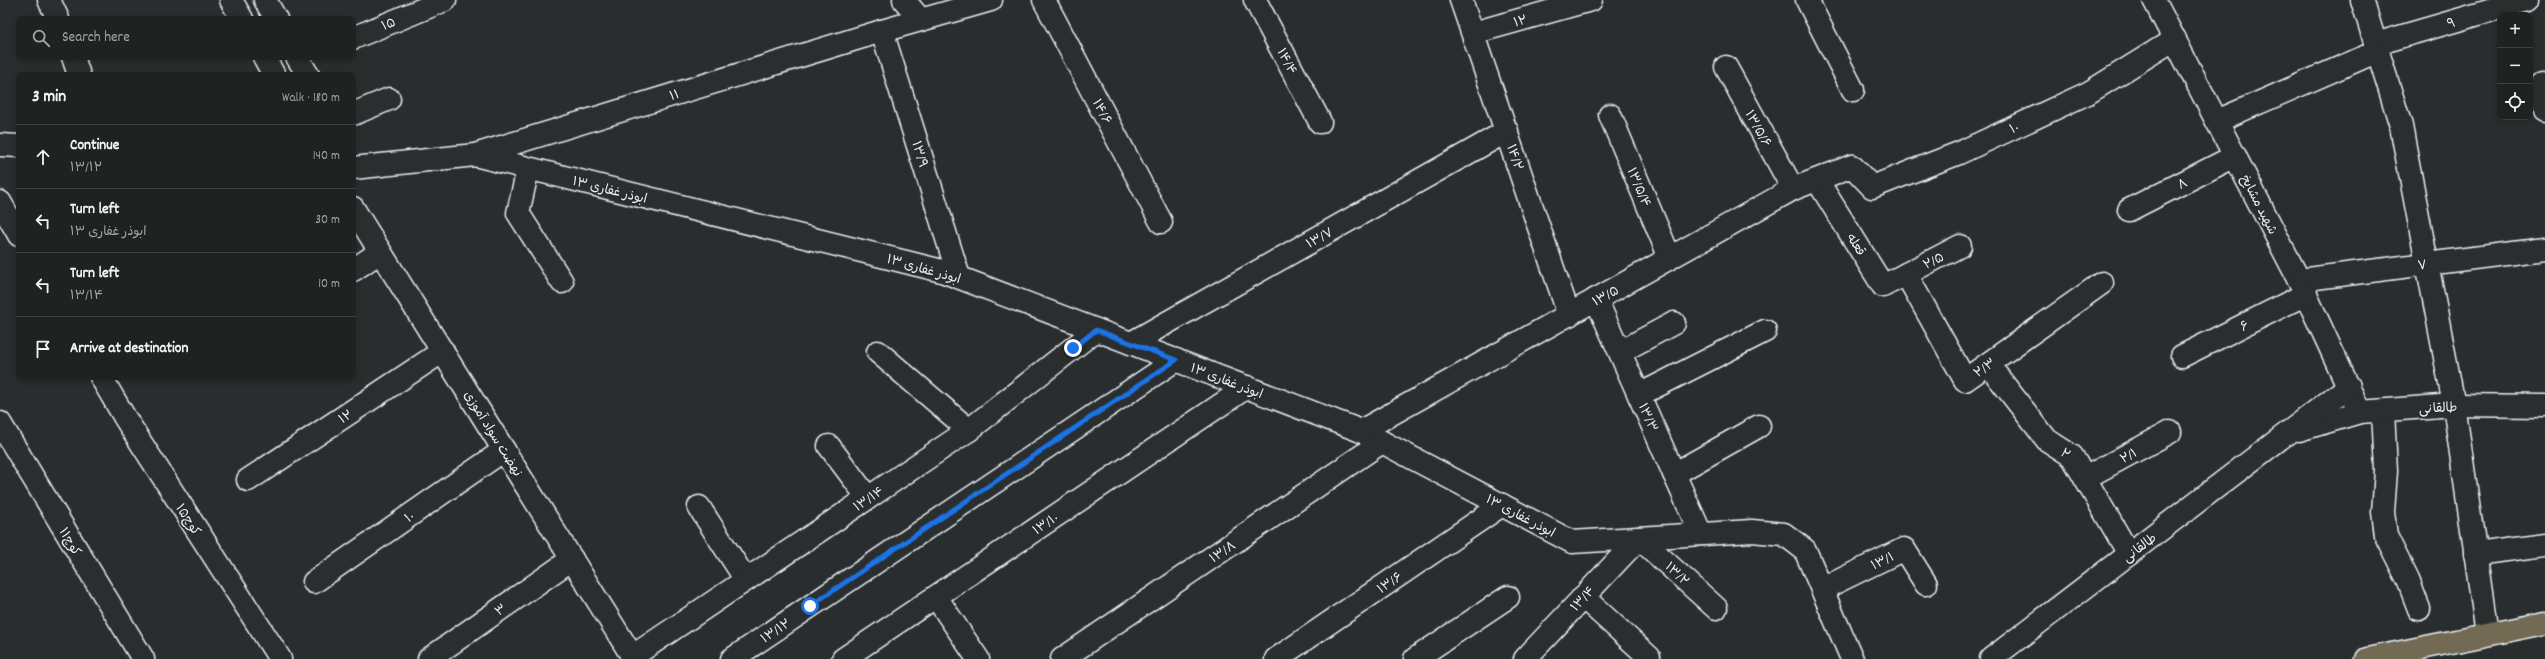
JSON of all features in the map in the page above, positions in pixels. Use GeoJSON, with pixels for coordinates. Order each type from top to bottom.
{"type":"FeatureCollection","features":[{"type":"Feature","properties":{"kind":"main road"},"geometry":{"type":"LineString","coordinates":[[2367,659],[2545,622]]}},
{"type":"Feature","properties":{"kind":"street"},"geometry":{"type":"LineString","coordinates":[[50,0],[57,16]]}},
{"type":"Feature","properties":{"kind":"street"},"geometry":{"type":"LineString","coordinates":[[231,0],[240,16]]}},
{"type":"Feature","properties":{"kind":"street"},"geometry":{"type":"LineString","coordinates":[[265,0],[274,16]]}},
{"type":"Feature","properties":{"kind":"street","name":"۱۵"},"geometry":{"type":"LineString","coordinates":[[356,37],[445,0]]}},
{"type":"Feature","properties":{"kind":"street"},"geometry":{"type":"LineString","coordinates":[[904,0],[921,20]]}},
{"type":"Feature","properties":{"kind":"street","name":"۱۱"},"geometry":{"type":"LineString","coordinates":[[356,168],[475,155],[882,31],[991,0]]}},
{"type":"Feature","properties":{"kind":"street","name":"۱۴/۶"},"geometry":{"type":"LineString","coordinates":[[1044,0],[1161,222]]}},
{"type":"Feature","properties":{"kind":"street","name":"۱۴/۴"},"geometry":{"type":"LineString","coordinates":[[1255,0],[1320,122]]}},
{"type":"Feature","properties":{"kind":"street","name":"۱۴/۲"},"geometry":{"type":"LineString","coordinates":[[1461,0],[1569,315]]}},
{"type":"Feature","properties":{"kind":"street","name":"۱۲"},"geometry":{"type":"LineString","coordinates":[[1473,33],[1591,0]]}},
{"type":"Feature","properties":{"kind":"street"},"geometry":{"type":"LineString","coordinates":[[1807,0],[1853,90]]}},
{"type":"Feature","properties":{"kind":"street","name":"شهید مشایخ"},"geometry":{"type":"LineString","coordinates":[[2154,0],[2303,287],[2360,412]]}},
{"type":"Feature","properties":{"kind":"street"},"geometry":{"type":"LineString","coordinates":[[2362,0],[2401,126],[2454,405],[2487,634]]}},
{"type":"Feature","properties":{"kind":"street","name":"۹"},"geometry":{"type":"LineString","coordinates":[[2217,122],[2377,47],[2528,0]]}},
{"type":"Feature","properties":{"kind":"street","name":"۱۳/۹"},"geometry":{"type":"LineString","coordinates":[[882,31],[959,277]]}},
{"type":"Feature","properties":{"kind":"street","name":"۱۰"},"geometry":{"type":"LineString","coordinates":[[1852,166],[1872,187],[1951,155],[2088,93],[2174,39]]}},
{"type":"Feature","properties":{"kind":"street"},"geometry":{"type":"LineString","coordinates":[[74,60],[79,72]]}},
{"type":"Feature","properties":{"kind":"street"},"geometry":{"type":"LineString","coordinates":[[266,60],[272,72]]}},
{"type":"Feature","properties":{"kind":"street","name":"۱۳/۵/۶"},"geometry":{"type":"LineString","coordinates":[[1726,67],[1793,189]]}},
{"type":"Feature","properties":{"kind":"street"},"geometry":{"type":"LineString","coordinates":[[2541,84],[2545,108]]}},
{"type":"Feature","properties":{"kind":"street"},"geometry":{"type":"LineString","coordinates":[[356,113],[389,99]]}},
{"type":"Feature","properties":{"kind":"street","name":"۱۳/۵/۴"},"geometry":{"type":"LineString","coordinates":[[1610,115],[1670,258]]}},
{"type":"Feature","properties":{"kind":"street","name":"۱۳/۷"},"geometry":{"type":"LineString","coordinates":[[1131,343],[1507,131]]}},
{"type":"Feature","properties":{"kind":"street"},"geometry":{"type":"LineString","coordinates":[[0,145],[16,146]]}},
{"type":"Feature","properties":{"kind":"street","name":"۱۳ ابوذر غفاری"},"geometry":{"type":"LineString","coordinates":[[475,155],[942,271],[1361,431],[1572,542],[1752,531],[1784,534],[1805,550],[1852,659]]}},
{"type":"Feature","properties":{"kind":"street","name":"۸"},"geometry":{"type":"LineString","coordinates":[[2129,210],[2235,156]]}},
{"type":"Feature","properties":{"kind":"street","name":"۱۳/۵"},"geometry":{"type":"LineString","coordinates":[[1361,431],[1793,189],[1852,166]]}},
{"type":"Feature","properties":{"kind":"street"},"geometry":{"type":"LineString","coordinates":[[528,169],[518,213],[562,282]]}},
{"type":"Feature","properties":{"kind":"street","name":"قعله"},"geometry":{"type":"LineString","coordinates":[[1817,180],[1883,286],[1906,274]]}},
{"type":"Feature","properties":{"kind":"street"},"geometry":{"type":"LineString","coordinates":[[0,202],[16,230]]}},
{"type":"Feature","properties":{"kind":"street","name":"نهضت سواد آموزی"},"geometry":{"type":"LineString","coordinates":[[356,213],[633,658]]}},
{"type":"Feature","properties":{"kind":"street","name":"۲/۵"},"geometry":{"type":"LineString","coordinates":[[1906,274],[1960,246]]}},
{"type":"Feature","properties":{"kind":"street","name":"۷"},"geometry":{"type":"LineString","coordinates":[[2303,287],[2427,264],[2545,249]]}},
{"type":"Feature","properties":{"kind":"street"},"geometry":{"type":"LineString","coordinates":[[356,268],[380,252]]}},
{"type":"Feature","properties":{"kind":"street","name":"۲/۳"},"geometry":{"type":"LineString","coordinates":[[1906,274],[1965,380],[2102,283]]}},
{"type":"Feature","properties":{"kind":"street","name":"۶"},"geometry":{"type":"LineString","coordinates":[[2182,356],[2303,287]]}},
{"type":"Feature","properties":{"kind":"street","name":"۱۳/۳"},"geometry":{"type":"LineString","coordinates":[[1596,299],[1701,534]]}},
{"type":"Feature","properties":{"kind":"street"},"geometry":{"type":"LineString","coordinates":[[1620,352],[1674,323]]}},
{"type":"Feature","properties":{"kind":"street","name":"۱۳/۱۴"},"geometry":{"type":"LineString","coordinates":[[633,658],[969,430],[1096,330]]}},
{"type":"Feature","properties":{"kind":"street"},"geometry":{"type":"LineString","coordinates":[[1639,395],[1765,331]]}},
{"type":"Feature","properties":{"kind":"street","name":"۱۲"},"geometry":{"type":"LineString","coordinates":[[248,480],[442,351]]}},
{"type":"Feature","properties":{"kind":"street"},"geometry":{"type":"LineString","coordinates":[[878,352],[969,430]]}},
{"type":"Feature","properties":{"kind":"street","name":"۱۳/۱۲"},"geometry":{"type":"LineString","coordinates":[[732,659],[1176,360]]}},
{"type":"Feature","properties":{"kind":"street","name":"۲"},"geometry":{"type":"LineString","coordinates":[[1988,364],[2047,440],[2072,456],[2129,554]]}},
{"type":"Feature","properties":{"kind":"street","name":"۱۵کوچ"},"geometry":{"type":"LineString","coordinates":[[103,380],[125,418],[280,659]]}},
{"type":"Feature","properties":{"kind":"street","name":"طالقانی"},"geometry":{"type":"LineString","coordinates":[[1991,659],[2349,386]]}},
{"type":"Feature","properties":{"kind":"street","name":"۱۳/۱۰"},"geometry":{"type":"LineString","coordinates":[[843,659],[1247,387]]}},
{"type":"Feature","properties":{"kind":"street","name":"طالقانی"},"geometry":{"type":"LineString","coordinates":[[2286,434],[2360,412],[2454,405],[2545,406]]}},
{"type":"Feature","properties":{"kind":"street"},"geometry":{"type":"LineString","coordinates":[[2382,410],[2386,471],[2382,512],[2386,536],[2408,580],[2419,609]]}},
{"type":"Feature","properties":{"kind":"street","name":"۱۱کوچ"},"geometry":{"type":"LineString","coordinates":[[0,423],[143,659]]}},
{"type":"Feature","properties":{"kind":"street"},"geometry":{"type":"LineString","coordinates":[[1674,474],[1759,426]]}},
{"type":"Feature","properties":{"kind":"street","name":"۲/۱"},"geometry":{"type":"LineString","coordinates":[[2085,478],[2170,432]]}},
{"type":"Feature","properties":{"kind":"street","name":"۱۳/۸"},"geometry":{"type":"LineString","coordinates":[[1062,659],[1382,442]]}},
{"type":"Feature","properties":{"kind":"street"},"geometry":{"type":"LineString","coordinates":[[829,446],[868,498]]}},
{"type":"Feature","properties":{"kind":"street","name":"۱۰"},"geometry":{"type":"LineString","coordinates":[[314,582],[504,450]]}},
{"type":"Feature","properties":{"kind":"street","name":"۱۳/۶"},"geometry":{"type":"LineString","coordinates":[[1276,659],[1502,505]]}},
{"type":"Feature","properties":{"kind":"street"},"geometry":{"type":"LineString","coordinates":[[698,507],[746,580]]}},
{"type":"Feature","properties":{"kind":"street","name":"۱۳/۴"},"geometry":{"type":"LineString","coordinates":[[1525,659],[1639,538]]}},
{"type":"Feature","properties":{"kind":"street","name":"۱۳/۲"},"geometry":{"type":"LineString","coordinates":[[1639,538],[1716,608]]}},
{"type":"Feature","properties":{"kind":"street"},"geometry":{"type":"LineString","coordinates":[[2475,554],[2545,545]]}},
{"type":"Feature","properties":{"kind":"street","name":"۱۳/۱"},"geometry":{"type":"LineString","coordinates":[[1822,589],[1904,549],[1926,584]]}},
{"type":"Feature","properties":{"kind":"street","name":"۳"},"geometry":{"type":"LineString","coordinates":[[428,659],[572,558]]}},
{"type":"Feature","properties":{"kind":"street"},"geometry":{"type":"LineString","coordinates":[[936,596],[978,659]]}},
{"type":"Feature","properties":{"kind":"street"},"geometry":{"type":"LineString","coordinates":[[1415,659],[1508,597]]}},
{"type":"Feature","properties":{"kind":"street"},"geometry":{"type":"LineString","coordinates":[[1583,597],[1649,657]]}},
{"type":"Feature","properties":{"kind":"route"},"geometry":{"type":"LineString","coordinates":[[810,606],[1176,360],[1096,330],[1073,348]]}}]}
